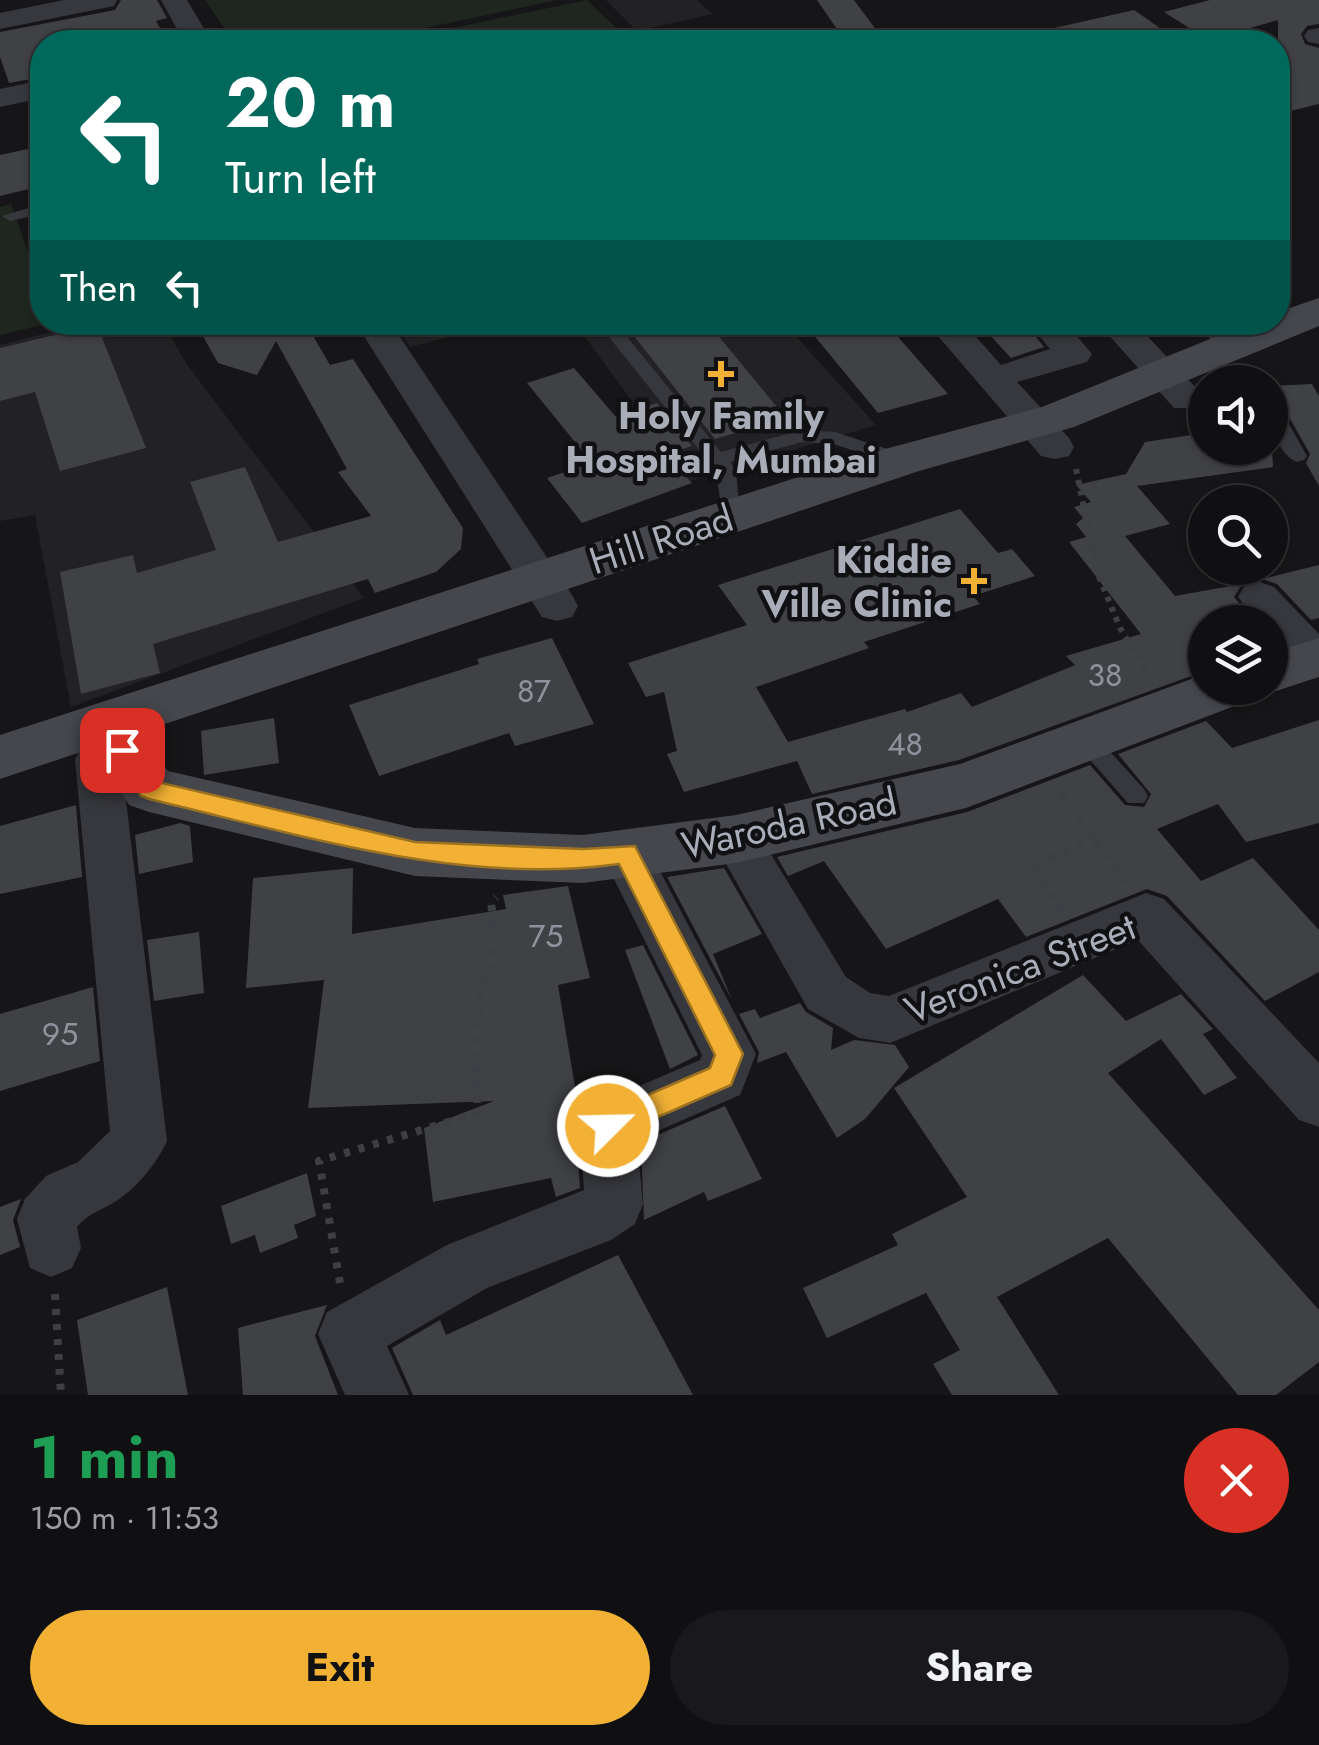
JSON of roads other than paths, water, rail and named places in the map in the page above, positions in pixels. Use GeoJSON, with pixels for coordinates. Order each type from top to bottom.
{"type":"FeatureCollection","features":[{"type":"Feature","properties":{"kind":"main road","name":"Hill Road"},"geometry":{"type":"LineString","coordinates":[[1290,329],[1319,311]]}},
{"type":"Feature","properties":{"kind":"main road","name":"Hill Road"},"geometry":{"type":"LineString","coordinates":[[1234,365],[1281,335]]}},
{"type":"Feature","properties":{"kind":"main road","name":"Hill Road"},"geometry":{"type":"LineString","coordinates":[[0,757],[548,592],[1053,433],[1188,384]]}},
{"type":"Feature","properties":{"kind":"main road","name":"Hill Road"},"geometry":{"type":"LineString","coordinates":[[0,795],[548,592],[730,516],[902,460],[1053,433],[1188,384]]}},
{"type":"Feature","properties":{"kind":"main road","name":"Waroda Road"},"geometry":{"type":"LineString","coordinates":[[110,755],[149,790],[415,852],[583,859],[736,839],[966,784],[1188,700]]}},
{"type":"Feature","properties":{"kind":"street"},"geometry":{"type":"LineString","coordinates":[[0,20],[104,0]]}},
{"type":"Feature","properties":{"kind":"street"},"geometry":{"type":"LineString","coordinates":[[174,0],[191,30]]}},
{"type":"Feature","properties":{"kind":"street"},"geometry":{"type":"LineString","coordinates":[[0,98],[30,91]]}},
{"type":"Feature","properties":{"kind":"street"},"geometry":{"type":"LineString","coordinates":[[380,335],[548,592]]}},
{"type":"Feature","properties":{"kind":"street"},"geometry":{"type":"LineString","coordinates":[[957,335],[1053,433]]}},
{"type":"Feature","properties":{"kind":"street"},"geometry":{"type":"LineString","coordinates":[[984,335],[1016,370],[1053,433]]}},
{"type":"Feature","properties":{"kind":"street"},"geometry":{"type":"LineString","coordinates":[[1016,370],[1074,351],[1059,335]]}},
{"type":"Feature","properties":{"kind":"street"},"geometry":{"type":"LineString","coordinates":[[1118,335],[1206,365]]}},
{"type":"Feature","properties":{"kind":"street"},"geometry":{"type":"LineString","coordinates":[[1143,335],[1211,365]]}},
{"type":"Feature","properties":{"kind":"street"},"geometry":{"type":"LineString","coordinates":[[1066,356],[1188,368]]}},
{"type":"Feature","properties":{"kind":"street"},"geometry":{"type":"LineString","coordinates":[[1259,597],[1302,662]]}},
{"type":"Feature","properties":{"kind":"street"},"geometry":{"type":"LineString","coordinates":[[51,1248],[46,1219],[66,1196],[98,1180],[139,1142],[110,755]]}},
{"type":"Feature","properties":{"kind":"street","name":"Veronica Street"},"geometry":{"type":"LineString","coordinates":[[736,839],[827,993],[859,1015],[890,1020],[1146,914],[1319,1102]]}},
{"type":"Feature","properties":{"kind":"street"},"geometry":{"type":"LineString","coordinates":[[377,1395],[349,1334],[468,1266],[614,1204],[608,1126],[721,1076],[729,1054],[626,854]]}},
{"type":"Feature","properties":{"kind":"lane"},"geometry":{"type":"LineString","coordinates":[[10,216],[30,211]]}},
{"type":"Feature","properties":{"kind":"lane"},"geometry":{"type":"LineString","coordinates":[[617,335],[726,470],[730,516]]}},
{"type":"Feature","properties":{"kind":"lane"},"geometry":{"type":"LineString","coordinates":[[717,459],[802,436],[835,438],[902,460]]}},
{"type":"Feature","properties":{"kind":"lane"},"geometry":{"type":"LineString","coordinates":[[1288,446],[1297,456]]}},
{"type":"Feature","properties":{"kind":"lane"},"geometry":{"type":"LineString","coordinates":[[1062,748],[1136,796]]}},
{"type":"Feature","properties":{"kind":"place","name":"Holy Family Hospital, Mumbai"},"geometry":{"type":"Point","coordinates":[721,374]}},
{"type":"Feature","properties":{"kind":"place","name":"Kiddie Ville Clinic"},"geometry":{"type":"Point","coordinates":[974,581]}}]}
